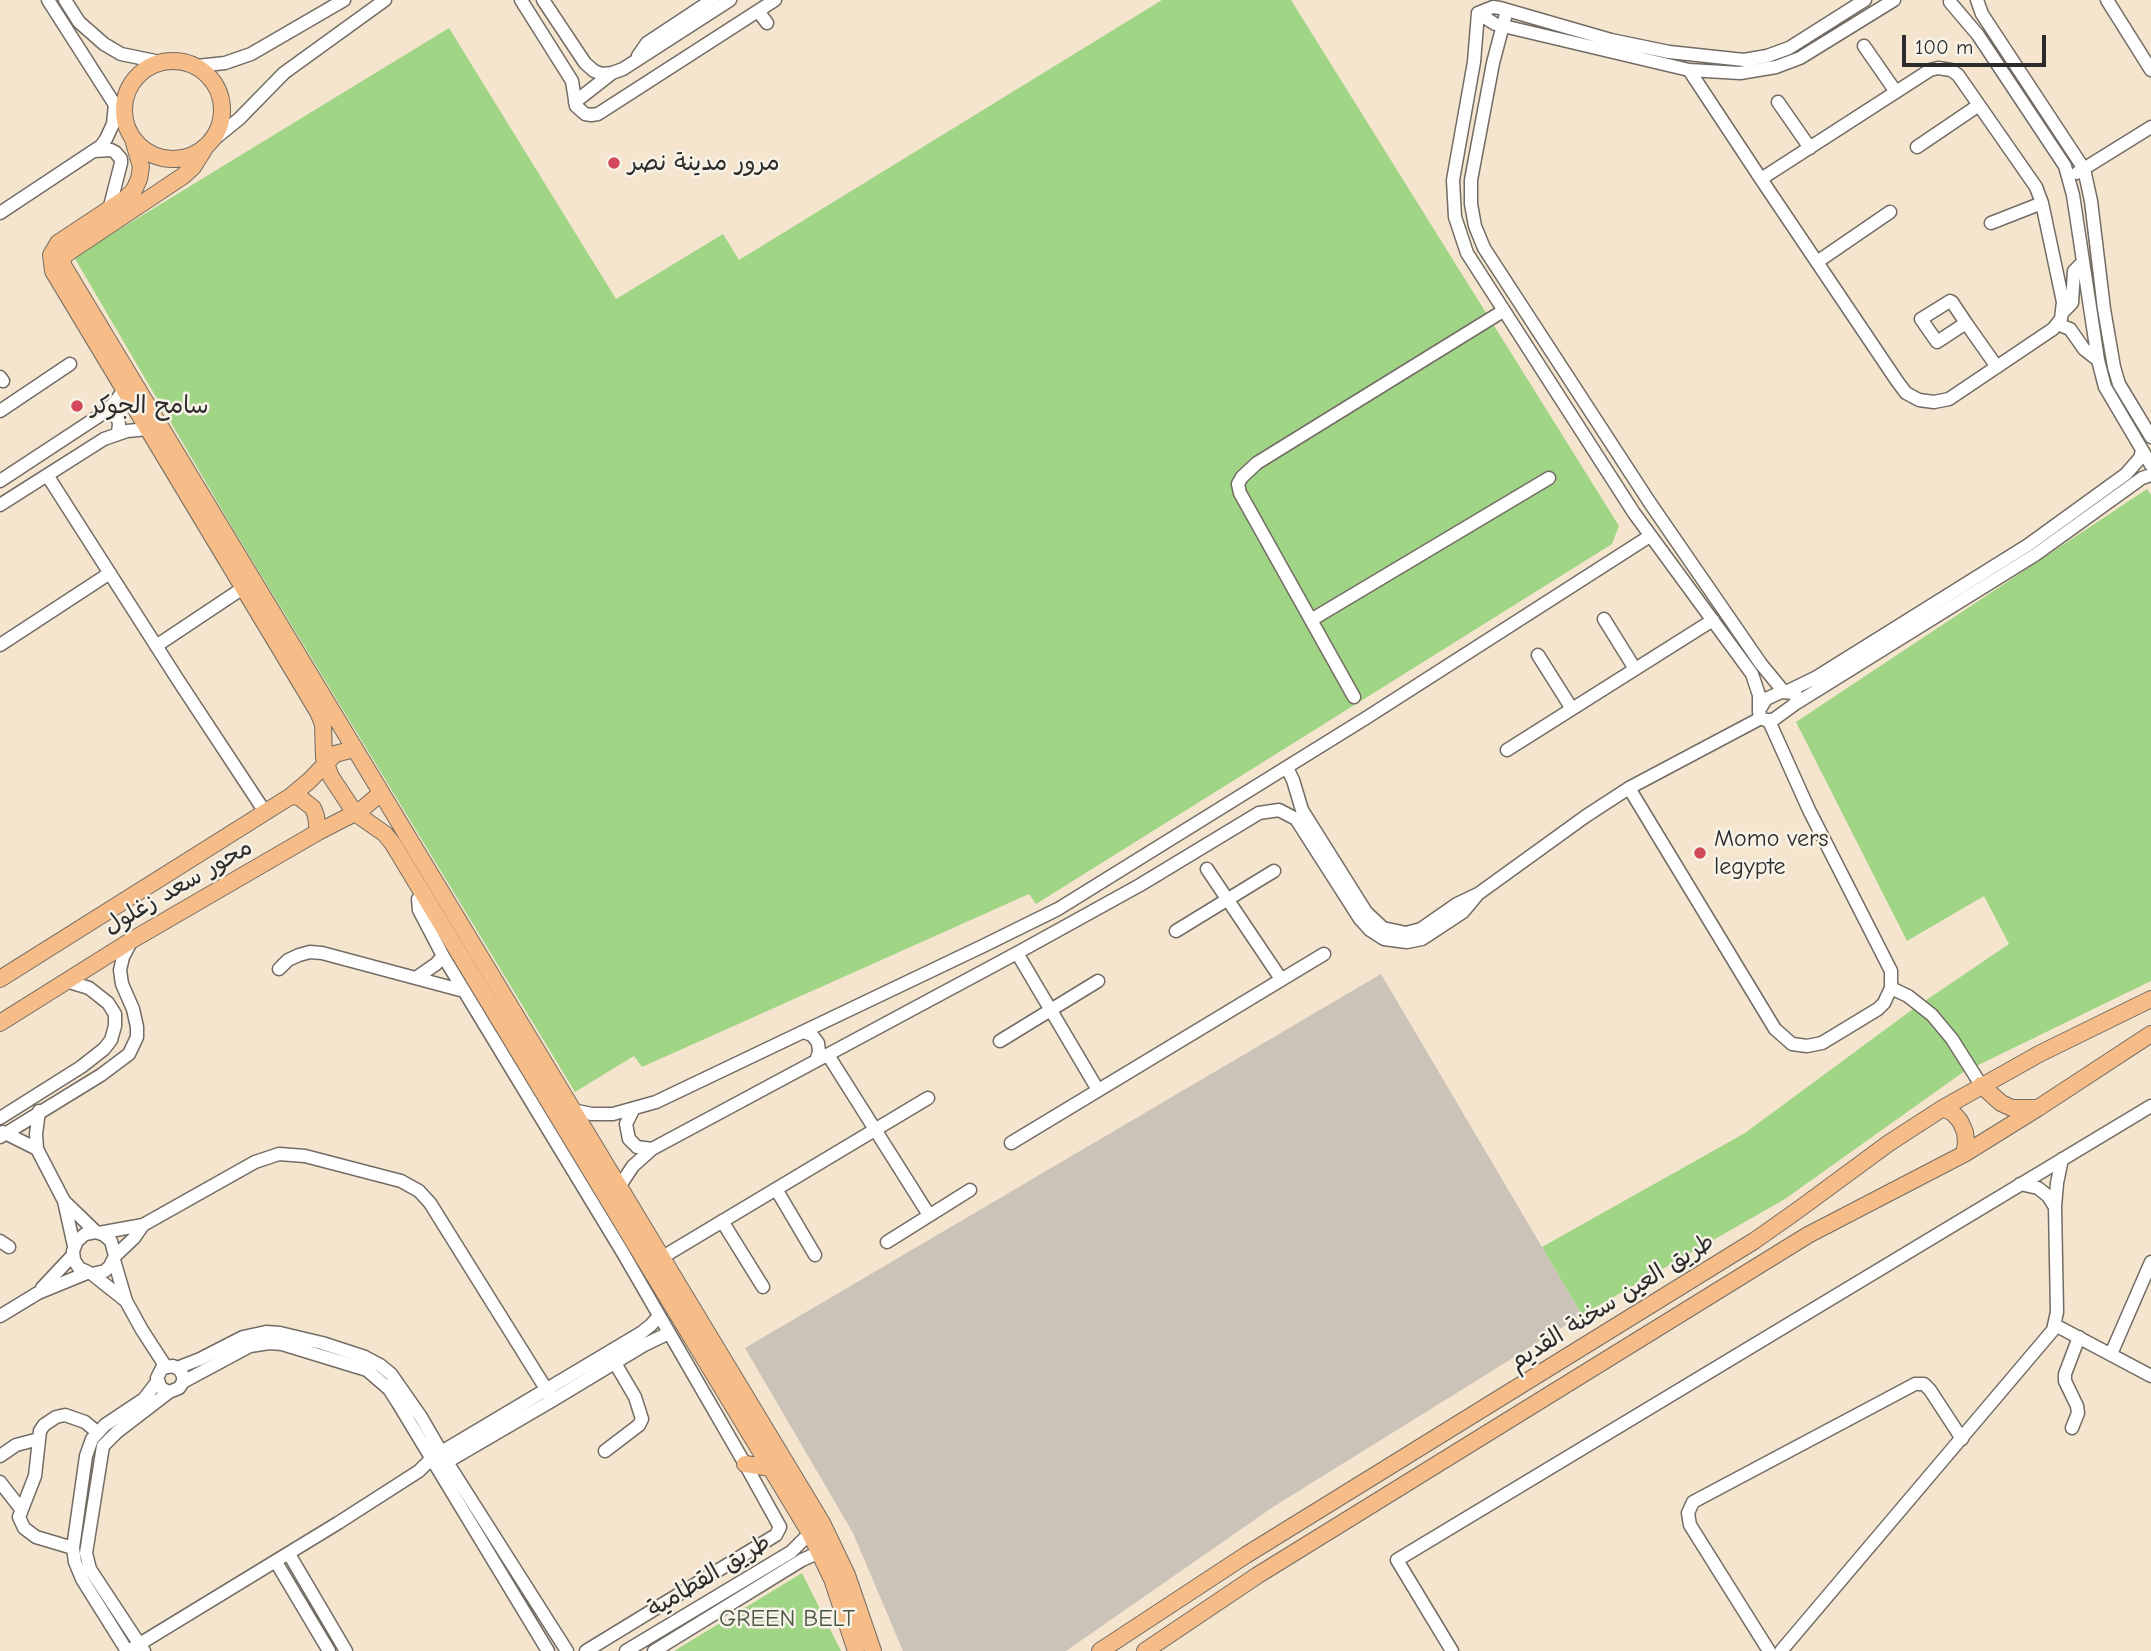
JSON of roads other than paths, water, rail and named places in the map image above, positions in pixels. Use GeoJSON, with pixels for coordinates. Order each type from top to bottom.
{"type":"FeatureCollection","features":[{"type":"Feature","properties":{"kind":"main road"},"geometry":{"type":"LineString","coordinates":[[856,1651],[832,1579],[810,1533],[390,839],[355,813],[331,777],[325,764],[321,718],[53,271],[50,260],[58,243],[130,194],[139,179],[141,167],[124,120],[124,104],[130,86],[143,71],[160,62],[179,61],[197,66],[215,83],[223,106],[222,118],[209,144],[188,172],[68,252],[62,264],[831,1540],[847,1575],[873,1651]]}},
{"type":"Feature","properties":{"kind":"main road"},"geometry":{"type":"LineString","coordinates":[[132,139],[149,153],[172,160],[185,158],[209,144]]}},
{"type":"Feature","properties":{"kind":"main road","name":"محور سعد زغلول"},"geometry":{"type":"LineString","coordinates":[[0,979],[291,796],[341,751],[354,749]]}},
{"type":"Feature","properties":{"kind":"main road","name":"محور سعد زغلول"},"geometry":{"type":"LineString","coordinates":[[0,1023],[132,940],[318,832],[367,807],[381,793]]}},
{"type":"Feature","properties":{"kind":"main road"},"geometry":{"type":"LineString","coordinates":[[291,796],[299,797],[313,808],[318,832]]}},
{"type":"Feature","properties":{"kind":"main road","name":"طريق العين سخنة القديم"},"geometry":{"type":"LineString","coordinates":[[1100,1651],[1246,1555],[1754,1241],[1889,1143],[1943,1108],[2039,1054],[2151,999]]}},
{"type":"Feature","properties":{"kind":"main road","name":"طريق العين سخنة القديم"},"geometry":{"type":"LineString","coordinates":[[1145,1651],[1258,1575],[1808,1236],[1964,1154],[2151,1034]]}},
{"type":"Feature","properties":{"kind":"main road"},"geometry":{"type":"LineString","coordinates":[[1981,1085],[2001,1103],[2012,1108],[2038,1108]]}},
{"type":"Feature","properties":{"kind":"main road"},"geometry":{"type":"LineString","coordinates":[[1943,1108],[1953,1113],[1960,1121],[1965,1132],[1964,1154]]}},
{"type":"Feature","properties":{"kind":"main road"},"geometry":{"type":"LineString","coordinates":[[745,1464],[771,1468]]}},
{"type":"Feature","properties":{"kind":"street"},"geometry":{"type":"LineString","coordinates":[[48,0],[124,120]]}},
{"type":"Feature","properties":{"kind":"street"},"geometry":{"type":"LineString","coordinates":[[65,0],[79,22],[104,44],[121,54],[160,62]]}},
{"type":"Feature","properties":{"kind":"street"},"geometry":{"type":"LineString","coordinates":[[197,66],[225,64],[251,54],[344,0]]}},
{"type":"Feature","properties":{"kind":"street"},"geometry":{"type":"LineString","coordinates":[[209,144],[284,73],[385,0]]}},
{"type":"Feature","properties":{"kind":"street"},"geometry":{"type":"LineString","coordinates":[[512,0],[530,14]]}},
{"type":"Feature","properties":{"kind":"street"},"geometry":{"type":"LineString","coordinates":[[521,0],[572,81],[576,106],[585,114],[598,114],[775,0]]}},
{"type":"Feature","properties":{"kind":"street"},"geometry":{"type":"LineString","coordinates":[[543,0],[585,63],[602,74],[612,73]]}},
{"type":"Feature","properties":{"kind":"street"},"geometry":{"type":"LineString","coordinates":[[637,60],[639,51],[647,43],[712,0]]}},
{"type":"Feature","properties":{"kind":"street"},"geometry":{"type":"LineString","coordinates":[[575,102],[612,73],[730,0]]}},
{"type":"Feature","properties":{"kind":"street"},"geometry":{"type":"LineString","coordinates":[[1478,13],[1493,7],[1611,40],[1669,52],[1744,60],[1789,48],[1865,0]]}},
{"type":"Feature","properties":{"kind":"street"},"geometry":{"type":"LineString","coordinates":[[1478,13],[1502,26],[1689,70],[1740,73],[1764,70],[1812,52],[1893,0]]}},
{"type":"Feature","properties":{"kind":"street"},"geometry":{"type":"LineString","coordinates":[[1948,1],[1957,3],[1965,0]]}},
{"type":"Feature","properties":{"kind":"street"},"geometry":{"type":"LineString","coordinates":[[1977,0],[1982,14],[2084,169],[2091,201],[2114,367],[2119,384],[2151,437]]}},
{"type":"Feature","properties":{"kind":"street"},"geometry":{"type":"LineString","coordinates":[[2107,0],[2151,70]]}},
{"type":"Feature","properties":{"kind":"street"},"geometry":{"type":"LineString","coordinates":[[1948,1],[1969,23],[2059,155],[2070,177],[2098,360],[2105,387],[2151,465]]}},
{"type":"Feature","properties":{"kind":"street"},"geometry":{"type":"LineString","coordinates":[[1507,10],[1493,63],[1471,180],[1475,226],[1484,248],[1650,503],[1760,664],[1785,692],[1796,695],[1795,704]]}},
{"type":"Feature","properties":{"kind":"street"},"geometry":{"type":"LineString","coordinates":[[758,11],[767,23]]}},
{"type":"Feature","properties":{"kind":"street"},"geometry":{"type":"LineString","coordinates":[[1969,23],[1969,15],[1972,12],[1978,11],[1982,14]]}},
{"type":"Feature","properties":{"kind":"street"},"geometry":{"type":"LineString","coordinates":[[1478,13],[1476,50],[1452,199],[1457,227],[1466,253],[1634,513],[1752,674],[1763,716],[1888,964],[1892,979],[1891,988],[1878,1009],[1822,1043],[1807,1046],[1792,1044],[1786,1040],[1775,1029],[1629,788]]}},
{"type":"Feature","properties":{"kind":"street"},"geometry":{"type":"LineString","coordinates":[[1864,46],[1896,92]]}},
{"type":"Feature","properties":{"kind":"street"},"geometry":{"type":"LineString","coordinates":[[1689,70],[1906,393],[1919,400],[1934,402],[1949,399],[2053,329],[2072,303],[2074,271],[2084,262]]}},
{"type":"Feature","properties":{"kind":"street"},"geometry":{"type":"LineString","coordinates":[[1761,179],[1930,70],[1951,70],[1958,75],[2032,179],[2042,203],[2063,302],[2060,319]]}},
{"type":"Feature","properties":{"kind":"street"},"geometry":{"type":"LineString","coordinates":[[1778,102],[1810,148]]}},
{"type":"Feature","properties":{"kind":"street"},"geometry":{"type":"LineString","coordinates":[[0,212],[101,146],[111,132],[115,104]]}},
{"type":"Feature","properties":{"kind":"street"},"geometry":{"type":"LineString","coordinates":[[1917,147],[1979,105]]}},
{"type":"Feature","properties":{"kind":"street"},"geometry":{"type":"LineString","coordinates":[[2070,177],[2151,127]]}},
{"type":"Feature","properties":{"kind":"street"},"geometry":{"type":"LineString","coordinates":[[94,151],[111,150],[121,159],[109,209]]}},
{"type":"Feature","properties":{"kind":"street"},"geometry":{"type":"LineString","coordinates":[[1991,223],[2042,203]]}},
{"type":"Feature","properties":{"kind":"street"},"geometry":{"type":"LineString","coordinates":[[1817,262],[1890,212]]}},
{"type":"Feature","properties":{"kind":"street"},"geometry":{"type":"LineString","coordinates":[[1354,697],[1240,493],[1238,484],[1256,463],[1503,311]]}},
{"type":"Feature","properties":{"kind":"street"},"geometry":{"type":"LineString","coordinates":[[2060,319],[2084,349],[2098,360]]}},
{"type":"Feature","properties":{"kind":"street"},"geometry":{"type":"LineString","coordinates":[[1966,323],[1997,367]]}},
{"type":"Feature","properties":{"kind":"street"},"geometry":{"type":"LineString","coordinates":[[0,411],[70,365]]}},
{"type":"Feature","properties":{"kind":"street"},"geometry":{"type":"LineString","coordinates":[[0,481],[105,412],[124,389]]}},
{"type":"Feature","properties":{"kind":"street"},"geometry":{"type":"LineString","coordinates":[[105,412],[118,419],[118,433]]}},
{"type":"Feature","properties":{"kind":"street"},"geometry":{"type":"LineString","coordinates":[[0,505],[104,439],[118,433],[148,429]]}},
{"type":"Feature","properties":{"kind":"street"},"geometry":{"type":"LineString","coordinates":[[1763,716],[1766,699],[1815,678],[2028,545],[2126,474],[2140,458],[2142,451]]}},
{"type":"Feature","properties":{"kind":"street"},"geometry":{"type":"LineString","coordinates":[[1287,768],[1299,802],[1366,912],[1383,928],[1406,933],[1421,929],[1457,904],[1478,894],[1629,788],[1763,716],[1795,704],[2035,555],[2151,474]]}},
{"type":"Feature","properties":{"kind":"street"},"geometry":{"type":"LineString","coordinates":[[47,475],[265,812]]}},
{"type":"Feature","properties":{"kind":"street"},"geometry":{"type":"LineString","coordinates":[[1311,620],[1549,478]]}},
{"type":"Feature","properties":{"kind":"street"},"geometry":{"type":"LineString","coordinates":[[1634,513],[1642,503],[1650,503]]}},
{"type":"Feature","properties":{"kind":"street"},"geometry":{"type":"LineString","coordinates":[[1659,546],[1668,545],[1673,534]]}},
{"type":"Feature","properties":{"kind":"street"},"geometry":{"type":"LineString","coordinates":[[572,1110],[603,1115],[633,1110],[656,1102],[1058,909],[1287,768],[1650,536]]}},
{"type":"Feature","properties":{"kind":"street"},"geometry":{"type":"LineString","coordinates":[[0,645],[110,573]]}},
{"type":"Feature","properties":{"kind":"street"},"geometry":{"type":"LineString","coordinates":[[156,646],[243,588]]}},
{"type":"Feature","properties":{"kind":"street"},"geometry":{"type":"LineString","coordinates":[[1604,619],[1635,670]]}},
{"type":"Feature","properties":{"kind":"street"},"geometry":{"type":"LineString","coordinates":[[1507,750],[1713,620]]}},
{"type":"Feature","properties":{"kind":"street"},"geometry":{"type":"LineString","coordinates":[[1538,655],[1573,709]]}},
{"type":"Feature","properties":{"kind":"street"},"geometry":{"type":"LineString","coordinates":[[1285,812],[1299,802]]}},
{"type":"Feature","properties":{"kind":"street"},"geometry":{"type":"LineString","coordinates":[[619,1187],[633,1166],[652,1149],[1140,885],[1259,813],[1272,810],[1285,812],[1301,825],[1365,925],[1384,939],[1399,942],[1422,939],[1463,912],[1478,894]]}},
{"type":"Feature","properties":{"kind":"street"},"geometry":{"type":"LineString","coordinates":[[1207,869],[1282,979]]}},
{"type":"Feature","properties":{"kind":"street"},"geometry":{"type":"LineString","coordinates":[[1176,931],[1274,871]]}},
{"type":"Feature","properties":{"kind":"street"},"geometry":{"type":"LineString","coordinates":[[423,893],[418,899],[419,910],[443,956],[659,1315],[778,1522],[779,1532],[586,1651]]}},
{"type":"Feature","properties":{"kind":"street"},"geometry":{"type":"LineString","coordinates":[[2,1134],[115,1067],[129,1054],[137,1037],[136,1016],[122,984],[120,971],[123,957],[132,940]]}},
{"type":"Feature","properties":{"kind":"street"},"geometry":{"type":"LineString","coordinates":[[279,969],[288,960],[310,952],[322,953],[464,991]]}},
{"type":"Feature","properties":{"kind":"street"},"geometry":{"type":"LineString","coordinates":[[1017,953],[1098,1090]]}},
{"type":"Feature","properties":{"kind":"street"},"geometry":{"type":"LineString","coordinates":[[1011,1143],[1324,954]]}},
{"type":"Feature","properties":{"kind":"street"},"geometry":{"type":"LineString","coordinates":[[416,978],[443,956]]}},
{"type":"Feature","properties":{"kind":"street"},"geometry":{"type":"LineString","coordinates":[[0,1118],[94,1059],[111,1040],[115,1014],[108,1003],[89,988],[66,981]]}},
{"type":"Feature","properties":{"kind":"street"},"geometry":{"type":"LineString","coordinates":[[1000,1041],[1098,981]]}},
{"type":"Feature","properties":{"kind":"street"},"geometry":{"type":"LineString","coordinates":[[1891,988],[1908,996],[1932,1015],[1981,1085]]}},
{"type":"Feature","properties":{"kind":"street"},"geometry":{"type":"LineString","coordinates":[[803,1032],[812,1035],[818,1043],[822,1058],[876,1130],[929,1215]]}},
{"type":"Feature","properties":{"kind":"street"},"geometry":{"type":"LineString","coordinates":[[43,1092],[36,1134],[37,1149],[64,1201],[79,1268],[90,1273],[126,1301],[171,1367],[183,1376],[180,1388],[169,1392],[103,1446],[87,1543],[87,1562],[135,1649]]}},
{"type":"Feature","properties":{"kind":"street"},"geometry":{"type":"LineString","coordinates":[[661,1258],[928,1098]]}},
{"type":"Feature","properties":{"kind":"street"},"geometry":{"type":"LineString","coordinates":[[1452,1651],[1397,1560],[2151,1106]]}},
{"type":"Feature","properties":{"kind":"street"},"geometry":{"type":"LineString","coordinates":[[633,1110],[626,1124],[629,1139],[637,1147],[652,1149]]}},
{"type":"Feature","properties":{"kind":"street"},"geometry":{"type":"LineString","coordinates":[[2,1134],[37,1149]]}},
{"type":"Feature","properties":{"kind":"street"},"geometry":{"type":"LineString","coordinates":[[38,1293],[74,1251],[81,1237],[91,1232],[143,1225],[255,1161],[279,1154],[305,1156],[401,1181],[419,1191],[430,1203],[550,1395]]}},
{"type":"Feature","properties":{"kind":"street"},"geometry":{"type":"LineString","coordinates":[[1781,1651],[2047,1339],[2055,1325],[2057,1312],[2055,1207],[2063,1159]]}},
{"type":"Feature","properties":{"kind":"street"},"geometry":{"type":"LineString","coordinates":[[2020,1184],[2044,1192],[2055,1207]]}},
{"type":"Feature","properties":{"kind":"street"},"geometry":{"type":"LineString","coordinates":[[776,1189],[815,1255]]}},
{"type":"Feature","properties":{"kind":"street"},"geometry":{"type":"LineString","coordinates":[[887,1242],[970,1189]]}},
{"type":"Feature","properties":{"kind":"street"},"geometry":{"type":"LineString","coordinates":[[64,1201],[98,1233],[111,1241],[126,1301]]}},
{"type":"Feature","properties":{"kind":"street"},"geometry":{"type":"LineString","coordinates":[[722,1222],[763,1287]]}},
{"type":"Feature","properties":{"kind":"street"},"geometry":{"type":"LineString","coordinates":[[0,1301],[5,1313],[38,1293],[90,1273],[105,1271],[143,1225]]}},
{"type":"Feature","properties":{"kind":"street"},"geometry":{"type":"LineString","coordinates":[[2111,1354],[2151,1262]]}},
{"type":"Feature","properties":{"kind":"street"},"geometry":{"type":"LineString","coordinates":[[135,1649],[419,1471],[550,1395],[646,1330],[659,1315]]}},
{"type":"Feature","properties":{"kind":"street"},"geometry":{"type":"LineString","coordinates":[[2055,1325],[2151,1376]]}},
{"type":"Feature","properties":{"kind":"street"},"geometry":{"type":"LineString","coordinates":[[135,1649],[82,1579],[75,1562],[73,1548],[86,1456],[92,1438],[144,1399],[157,1382],[158,1375],[171,1367],[200,1359],[255,1333],[280,1333],[367,1370],[389,1390],[440,1460],[566,1651]]}},
{"type":"Feature","properties":{"kind":"street"},"geometry":{"type":"LineString","coordinates":[[550,1395],[669,1333]]}},
{"type":"Feature","properties":{"kind":"street"},"geometry":{"type":"LineString","coordinates":[[2072,1428],[2076,1421],[2077,1406],[2064,1374],[2079,1337]]}},
{"type":"Feature","properties":{"kind":"street"},"geometry":{"type":"LineString","coordinates":[[183,1382],[250,1346],[282,1344],[325,1351]]}},
{"type":"Feature","properties":{"kind":"street"},"geometry":{"type":"LineString","coordinates":[[606,1451],[639,1425],[642,1419],[635,1397],[615,1363]]}},
{"type":"Feature","properties":{"kind":"street"},"geometry":{"type":"LineString","coordinates":[[157,1382],[163,1390],[169,1392]]}},
{"type":"Feature","properties":{"kind":"street"},"geometry":{"type":"LineString","coordinates":[[1769,1651],[1690,1524],[1688,1513],[1693,1502],[1915,1384],[1927,1386],[1962,1439]]}},
{"type":"Feature","properties":{"kind":"street"},"geometry":{"type":"LineString","coordinates":[[73,1548],[44,1541],[29,1533],[20,1522],[21,1509],[35,1476],[40,1432],[44,1425],[65,1415],[85,1422],[97,1432]]}},
{"type":"Feature","properties":{"kind":"street"},"geometry":{"type":"LineString","coordinates":[[0,1456],[16,1445],[39,1439]]}},
{"type":"Feature","properties":{"kind":"street"},"geometry":{"type":"LineString","coordinates":[[440,1460],[548,1651]]}},
{"type":"Feature","properties":{"kind":"street"},"geometry":{"type":"LineString","coordinates":[[0,1482],[21,1509]]}},
{"type":"Feature","properties":{"kind":"street","name":"طريق القطامية"},"geometry":{"type":"LineString","coordinates":[[626,1651],[791,1552],[810,1533]]}},
{"type":"Feature","properties":{"kind":"street","name":"طريق القطامية"},"geometry":{"type":"LineString","coordinates":[[654,1651],[797,1563],[820,1552]]}},
{"type":"Feature","properties":{"kind":"street"},"geometry":{"type":"LineString","coordinates":[[289,1554],[346,1651]]}},
{"type":"Feature","properties":{"kind":"street"},"geometry":{"type":"LineString","coordinates":[[276,1562],[329,1651]]}},
{"type":"Feature","properties":{"kind":"street"},"geometry":{"type":"LineString","coordinates":[[724,1568],[734,1586]]}},
{"type":"Feature","properties":{"kind":"place","name":"مرور مدينة نصر"},"geometry":{"type":"Point","coordinates":[614,163]}},
{"type":"Feature","properties":{"kind":"place","name":"سامح الجوكر"},"geometry":{"type":"Point","coordinates":[77,406]}},
{"type":"Feature","properties":{"kind":"place","name":"Momo vers legypte"},"geometry":{"type":"Point","coordinates":[1700,853]}},
{"type":"Feature","properties":{"kind":"park label","name":"GREEN BELT"},"geometry":{"type":"Point","coordinates":[787,1619]}}]}
